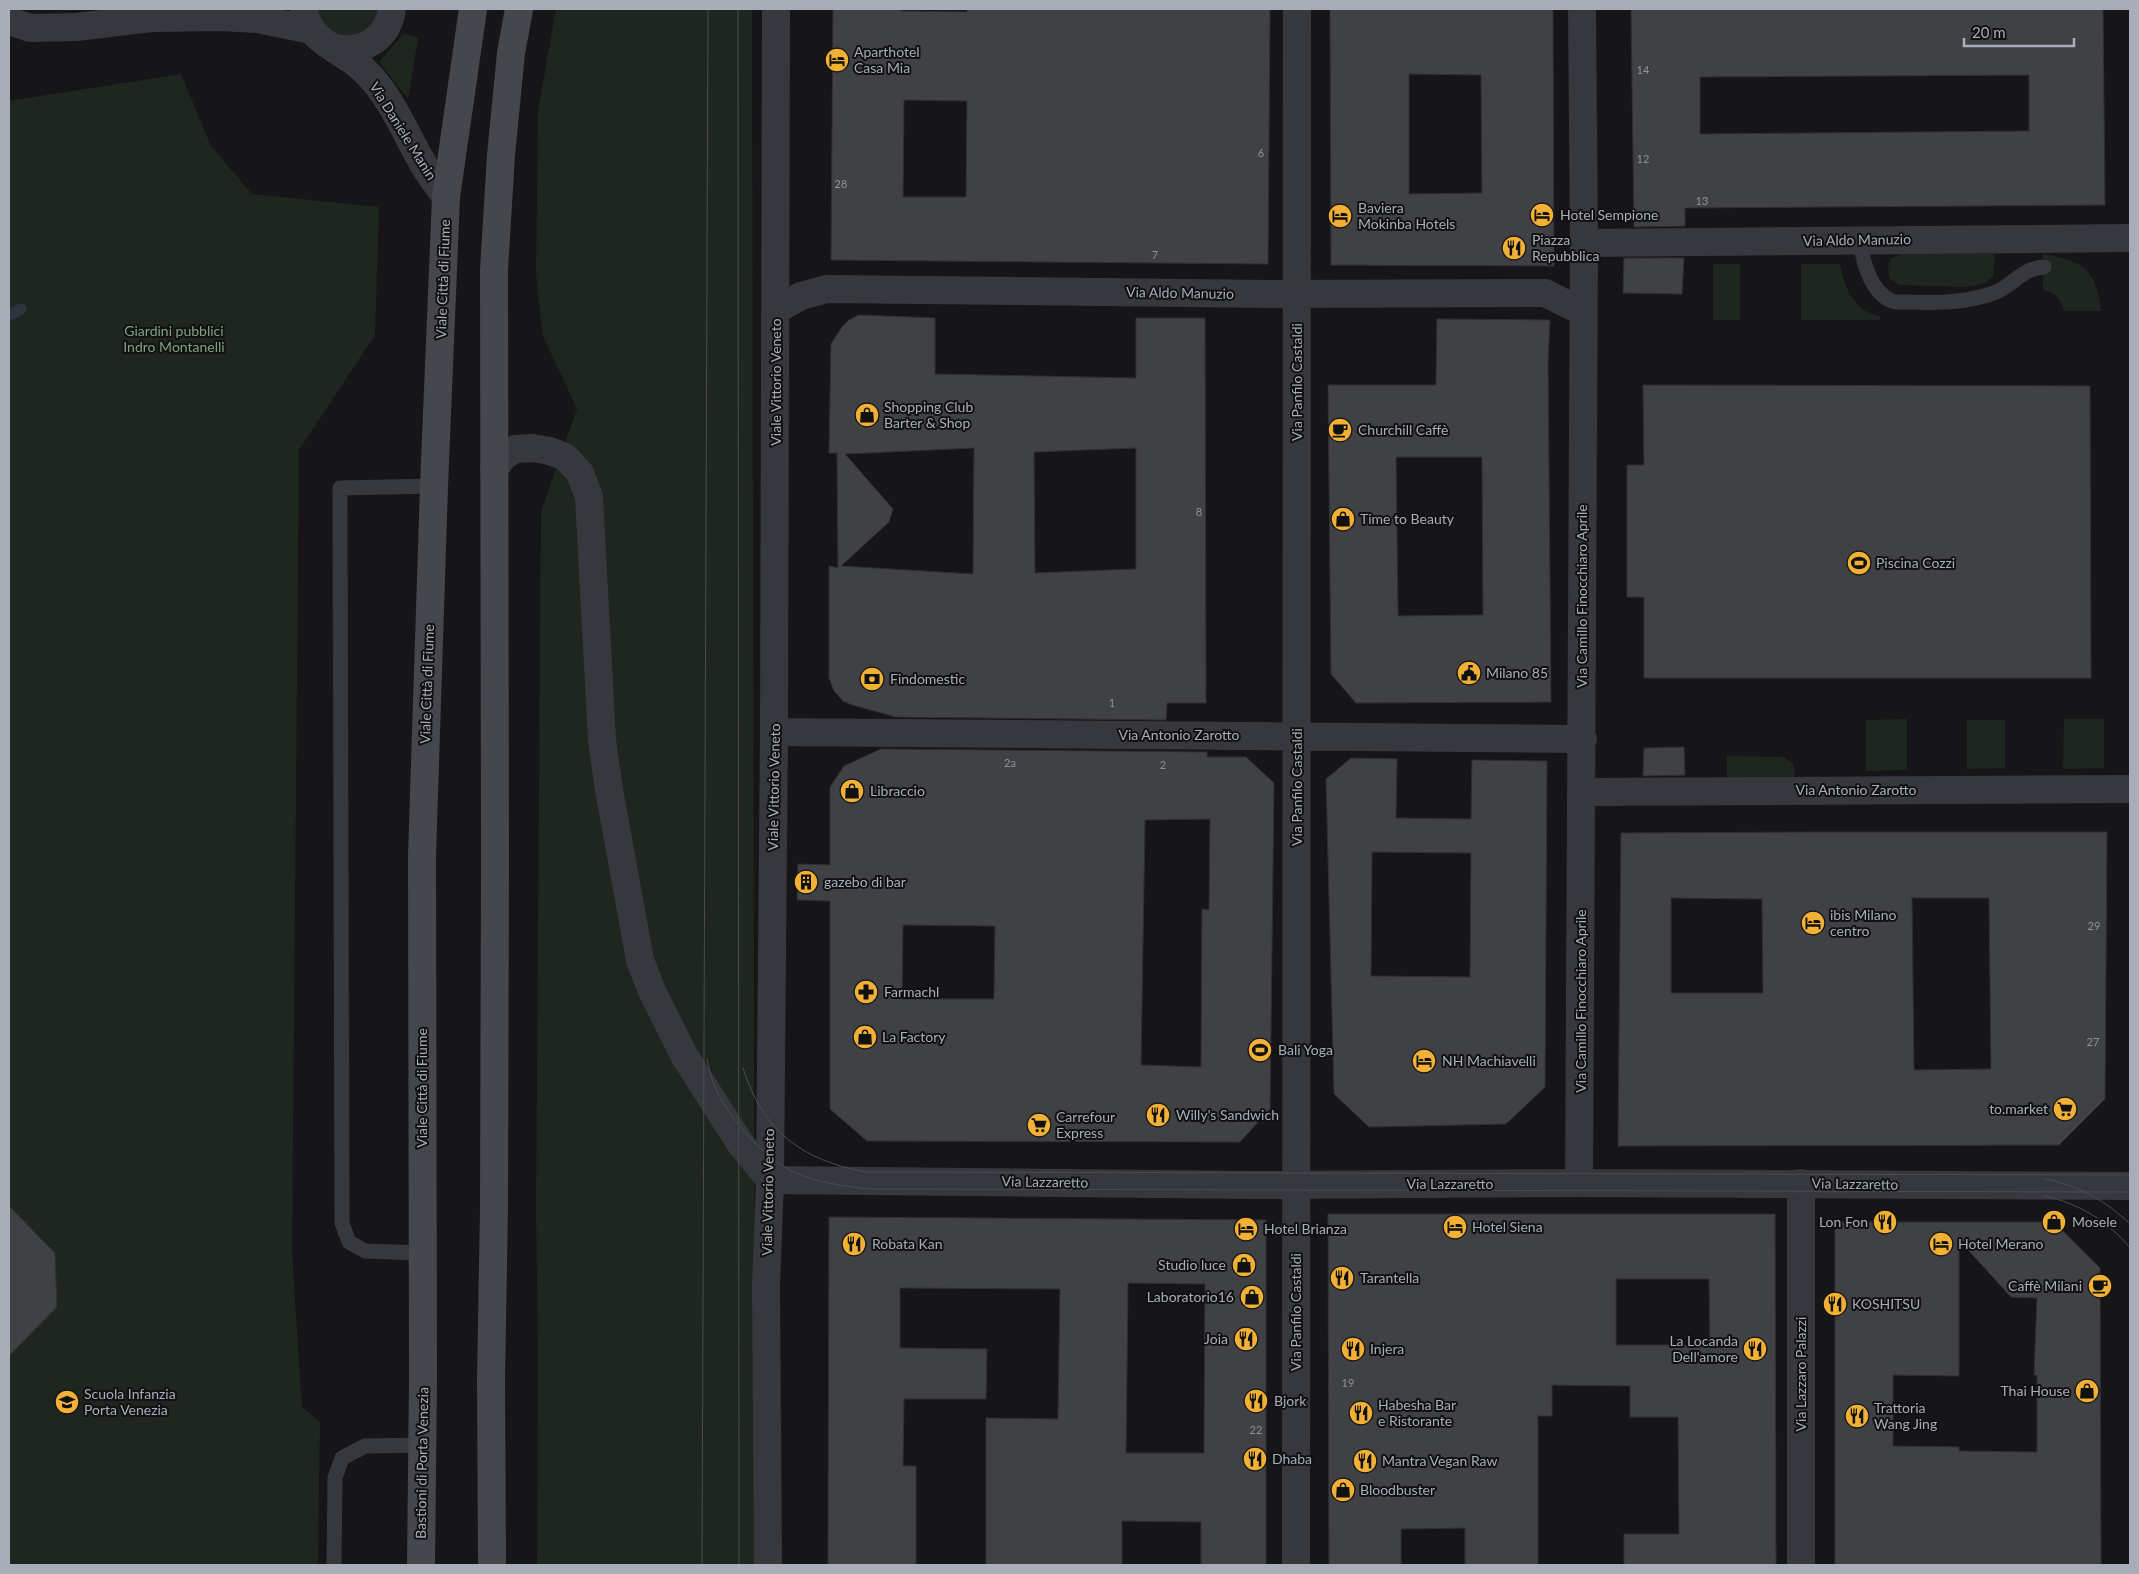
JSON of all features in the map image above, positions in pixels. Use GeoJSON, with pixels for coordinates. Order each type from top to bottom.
{"type":"FeatureCollection","features":[{"type":"Feature","properties":{"kind":"main road","name":"Viale Città di Fiume"},"geometry":{"type":"LineString","coordinates":[[422,1361],[422,856],[434,486],[446,197],[473,9]]}},
{"type":"Feature","properties":{"kind":"main road"},"geometry":{"type":"LineString","coordinates":[[492,1565],[494,270],[501,155],[511,53],[519,9]]}},
{"type":"Feature","properties":{"kind":"main road","name":"Bastioni di Porta Venezia"},"geometry":{"type":"LineString","coordinates":[[421,1565],[422,1361]]}},
{"type":"Feature","properties":{"kind":"street","name":"Via Daniele Manin"},"geometry":{"type":"LineString","coordinates":[[77,27],[141,9]]}},
{"type":"Feature","properties":{"kind":"street"},"geometry":{"type":"LineString","coordinates":[[336,48],[347,50],[362,48],[376,41],[386,29],[392,9]]}},
{"type":"Feature","properties":{"kind":"street","name":"Viale Vittorio Veneto"},"geometry":{"type":"LineString","coordinates":[[768,1565],[766,1284],[770,1180],[774,732],[776,9]]}},
{"type":"Feature","properties":{"kind":"street","name":"Via Panfilo Castaldi"},"geometry":{"type":"LineString","coordinates":[[1296,1565],[1297,9]]}},
{"type":"Feature","properties":{"kind":"street","name":"Via Camillo Finocchiaro Aprile"},"geometry":{"type":"LineString","coordinates":[[1579,1183],[1583,739],[1584,243],[1582,9]]}},
{"type":"Feature","properties":{"kind":"street","name":"Via Daniele Manin"},"geometry":{"type":"LineString","coordinates":[[9,21],[30,28],[77,27],[151,18],[220,17],[308,20],[322,41],[336,48],[366,71],[411,138],[422,162],[446,197]]}},
{"type":"Feature","properties":{"kind":"street","name":"Via Aldo Manuzio"},"geometry":{"type":"LineString","coordinates":[[1584,243],[2130,238]]}},
{"type":"Feature","properties":{"kind":"street","name":"Via Aldo Manuzio"},"geometry":{"type":"LineString","coordinates":[[776,310],[801,296],[827,289],[1296,294],[1545,293],[1584,312]]}},
{"type":"Feature","properties":{"kind":"street"},"geometry":{"type":"LineString","coordinates":[[494,469],[504,456],[515,449],[532,448],[550,451],[565,457],[580,473],[589,497],[602,740],[609,790],[640,960],[651,989],[686,1057],[740,1143],[770,1180]]}},
{"type":"Feature","properties":{"kind":"street","name":"Via Antonio Zarotto"},"geometry":{"type":"LineString","coordinates":[[774,732],[1583,739]]}},
{"type":"Feature","properties":{"kind":"street","name":"Via Antonio Zarotto"},"geometry":{"type":"LineString","coordinates":[[1582,792],[2130,789]]}},
{"type":"Feature","properties":{"kind":"street","name":"Via Lazzaretto"},"geometry":{"type":"LineString","coordinates":[[770,1180],[1296,1185],[1801,1183],[2130,1186]]}},
{"type":"Feature","properties":{"kind":"street","name":"Via Lazzaro Palazzi"},"geometry":{"type":"LineString","coordinates":[[1801,1183],[1801,1565]]}},
{"type":"Feature","properties":{"kind":"lane"},"geometry":{"type":"LineString","coordinates":[[1861,239],[1865,268],[1879,291],[1892,301],[1955,302],[1992,294],[2020,274],[2033,268],[2044,267]]}},
{"type":"Feature","properties":{"kind":"lane"},"geometry":{"type":"LineString","coordinates":[[422,1254],[365,1251],[350,1242],[342,1224],[340,488],[434,486]]}},
{"type":"Feature","properties":{"kind":"lane"},"geometry":{"type":"LineString","coordinates":[[334,1565],[335,1478],[342,1458],[365,1446],[421,1445]]}},
{"type":"Feature","properties":{"kind":"green space"},"geometry":{"type":"Polygon","coordinates":[[[317,9],[379,9],[377,19],[362,35],[345,37],[336,35],[328,28],[319,16],[317,9]]]}},
{"type":"Feature","properties":{"kind":"green space"},"geometry":{"type":"Polygon","coordinates":[[[556,9],[752,9],[755,1565],[537,1565],[538,1362],[536,1209],[541,511],[577,409],[543,336],[536,274],[538,111],[556,9]]]}},
{"type":"Feature","properties":{"kind":"green space"},"geometry":{"type":"Polygon","coordinates":[[[404,33],[418,38],[408,99],[379,62],[404,33]]]}},
{"type":"Feature","properties":{"kind":"green space","name":"Giardini pubblici Indro Montanelli"},"geometry":{"type":"Polygon","coordinates":[[[181,74],[211,146],[252,194],[379,207],[375,335],[299,450],[292,1252],[302,1407],[320,1422],[318,1565],[9,1565],[9,101],[181,74]]]}},
{"type":"Feature","properties":{"kind":"green space"},"geometry":{"type":"Polygon","coordinates":[[[1902,254],[1995,254],[1993,277],[1982,284],[1964,287],[1899,285],[1889,278],[1888,267],[1891,258],[1902,254]]]}},
{"type":"Feature","properties":{"kind":"green space"},"geometry":{"type":"Polygon","coordinates":[[[2043,254],[2068,260],[2085,269],[2095,285],[2101,311],[2064,311],[2057,296],[2043,290],[2043,254]]]}},
{"type":"Feature","properties":{"kind":"green space"},"geometry":{"type":"Polygon","coordinates":[[[1713,264],[1740,264],[1740,320],[1713,320],[1713,264]]]}},
{"type":"Feature","properties":{"kind":"green space"},"geometry":{"type":"Polygon","coordinates":[[[1801,264],[1840,264],[1844,281],[1857,304],[1871,314],[1880,316],[1880,320],[1801,320],[1801,264]]]}},
{"type":"Feature","properties":{"kind":"green space"},"geometry":{"type":"Polygon","coordinates":[[[1907,719],[1907,770],[1866,771],[1866,720],[1907,719]]]}},
{"type":"Feature","properties":{"kind":"green space"},"geometry":{"type":"Polygon","coordinates":[[[2064,719],[2104,719],[2104,768],[2063,769],[2064,719]]]}},
{"type":"Feature","properties":{"kind":"green space"},"geometry":{"type":"Polygon","coordinates":[[[1967,720],[2005,720],[2005,768],[1967,769],[1967,720]]]}},
{"type":"Feature","properties":{"kind":"green space"},"geometry":{"type":"Polygon","coordinates":[[[1727,756],[1784,757],[1793,764],[1796,774],[1791,780],[1727,780],[1727,756]]]}},
{"type":"Feature","properties":{"kind":"building"},"geometry":{"type":"Polygon","coordinates":[[[833,9],[901,9],[901,11],[967,12],[967,9],[1270,9],[1268,264],[831,260],[833,9]],[[904,100],[903,197],[966,197],[967,101],[904,100]]]}},
{"type":"Feature","properties":{"kind":"building"},"geometry":{"type":"Polygon","coordinates":[[[1330,9],[1553,9],[1554,266],[1331,265],[1330,9]],[[1409,74],[1409,194],[1482,193],[1481,75],[1409,74]]]}},
{"type":"Feature","properties":{"kind":"building"},"geometry":{"type":"Polygon","coordinates":[[[1631,9],[2103,9],[2105,205],[1685,208],[1685,226],[1634,227],[1631,9]],[[2029,75],[1700,77],[1700,134],[2029,131],[2029,75]]]}},
{"type":"Feature","properties":{"kind":"building"},"geometry":{"type":"Polygon","coordinates":[[[1624,258],[1684,258],[1682,294],[1623,293],[1624,258]]]}},
{"type":"Feature","properties":{"kind":"building"},"geometry":{"type":"Polygon","coordinates":[[[859,315],[935,318],[935,374],[1136,378],[1136,318],[1205,318],[1206,703],[1167,703],[1166,720],[896,717],[843,701],[834,691],[829,678],[829,566],[838,568],[837,453],[829,453],[831,344],[849,320],[859,315]],[[974,448],[845,454],[893,509],[889,522],[841,566],[973,574],[974,448]],[[1136,448],[1034,452],[1035,573],[1136,569],[1136,448]]]}},
{"type":"Feature","properties":{"kind":"building"},"geometry":{"type":"Polygon","coordinates":[[[1437,319],[1550,320],[1548,361],[1551,702],[1356,703],[1331,674],[1328,385],[1436,385],[1437,319]],[[1396,457],[1398,616],[1483,615],[1482,457],[1396,457]]]}},
{"type":"Feature","properties":{"kind":"building","name":"Piscina Cozzi"},"geometry":{"type":"Polygon","coordinates":[[[1643,385],[2090,386],[2091,678],[1644,678],[1644,597],[1627,597],[1627,465],[1644,465],[1643,385]]]}},
{"type":"Feature","properties":{"kind":"building"},"geometry":{"type":"Polygon","coordinates":[[[1684,747],[1685,775],[1643,776],[1644,748],[1684,747]]]}},
{"type":"Feature","properties":{"kind":"building"},"geometry":{"type":"Polygon","coordinates":[[[881,749],[1207,752],[1207,757],[1246,757],[1274,783],[1270,1109],[1240,1142],[867,1141],[830,1109],[830,901],[797,900],[798,864],[830,865],[830,787],[844,766],[881,749]],[[1210,819],[1145,820],[1141,1065],[1201,1067],[1202,909],[1209,910],[1210,819]],[[903,925],[902,999],[994,999],[995,926],[903,925]]]}},
{"type":"Feature","properties":{"kind":"building"},"geometry":{"type":"Polygon","coordinates":[[[1351,758],[1397,759],[1396,818],[1471,819],[1472,760],[1547,761],[1545,1087],[1506,1124],[1369,1127],[1334,1094],[1326,779],[1351,758]],[[1372,852],[1371,976],[1470,977],[1471,853],[1372,852]]]}},
{"type":"Feature","properties":{"kind":"building"},"geometry":{"type":"Polygon","coordinates":[[[2107,832],[2105,1099],[2059,1145],[1618,1146],[1621,833],[2107,832]],[[1671,898],[1671,993],[1763,993],[1762,899],[1671,898]],[[1912,898],[1914,1070],[1991,1069],[1989,898],[1912,898]]]}},
{"type":"Feature","properties":{"kind":"building"},"geometry":{"type":"Polygon","coordinates":[[[9,1206],[55,1253],[57,1307],[9,1356],[9,1206]]]}},
{"type":"Feature","properties":{"kind":"building"},"geometry":{"type":"Polygon","coordinates":[[[1328,1214],[1775,1214],[1776,1565],[1624,1565],[1624,1534],[1679,1534],[1678,1417],[1630,1417],[1630,1386],[1552,1385],[1552,1416],[1538,1416],[1538,1565],[1465,1565],[1465,1528],[1401,1529],[1401,1565],[1329,1565],[1328,1214]],[[1616,1279],[1616,1345],[1710,1345],[1709,1279],[1616,1279]]]}},
{"type":"Feature","properties":{"kind":"building"},"geometry":{"type":"Polygon","coordinates":[[[829,1217],[1266,1220],[1266,1565],[1201,1565],[1201,1522],[1122,1521],[1122,1565],[986,1565],[986,1418],[1058,1419],[1060,1289],[900,1288],[900,1348],[987,1349],[986,1399],[904,1399],[903,1466],[916,1466],[916,1565],[828,1565],[829,1217]],[[1128,1283],[1126,1453],[1204,1453],[1205,1284],[1128,1283]]]}},
{"type":"Feature","properties":{"kind":"building"},"geometry":{"type":"Polygon","coordinates":[[[1835,1222],[2054,1222],[2100,1268],[2101,1565],[1835,1565],[1835,1222]],[[1959,1240],[1959,1376],[1893,1375],[1893,1446],[1959,1447],[1959,1451],[2037,1452],[2037,1375],[2034,1375],[2037,1298],[2011,1297],[1959,1240]]]}},
{"type":"Feature","properties":{"kind":"waterway"},"geometry":{"type":"LineString","coordinates":[[9,315],[21,309]]}},
{"type":"Feature","properties":{"kind":"tram line"},"geometry":{"type":"LineString","coordinates":[[702,1565],[708,9]]}},
{"type":"Feature","properties":{"kind":"tram line"},"geometry":{"type":"LineString","coordinates":[[738,9],[739,1565]]}},
{"type":"Feature","properties":{"kind":"tram line"},"geometry":{"type":"LineString","coordinates":[[707,1059],[714,1085],[737,1123],[759,1147],[782,1166],[812,1179],[870,1189],[2130,1192]]}},
{"type":"Feature","properties":{"kind":"tram line"},"geometry":{"type":"LineString","coordinates":[[743,1068],[751,1090],[762,1110],[788,1140],[804,1151],[823,1160],[866,1172],[2130,1175]]}},
{"type":"Feature","properties":{"kind":"tram line"},"geometry":{"type":"LineString","coordinates":[[2045,1179],[2069,1185],[2091,1195],[2111,1208],[2130,1224]]}},
{"type":"Feature","properties":{"kind":"tram line"},"geometry":{"type":"LineString","coordinates":[[2045,1196],[2058,1199],[2092,1215],[2103,1222],[2130,1248]]}},
{"type":"Feature","properties":{"kind":"place","name":"Aparthotel Casa Mia"},"geometry":{"type":"Point","coordinates":[837,60]}},
{"type":"Feature","properties":{"kind":"place","name":"Hotel Sempione"},"geometry":{"type":"Point","coordinates":[1542,215]}},
{"type":"Feature","properties":{"kind":"place","name":"Baviera Mokinba Hotels"},"geometry":{"type":"Point","coordinates":[1340,216]}},
{"type":"Feature","properties":{"kind":"place","name":"Piazza Repubblica"},"geometry":{"type":"Point","coordinates":[1514,248]}},
{"type":"Feature","properties":{"kind":"place","name":"Shopping Club Barter & Shop"},"geometry":{"type":"Point","coordinates":[867,415]}},
{"type":"Feature","properties":{"kind":"place","name":"Churchill Caffè"},"geometry":{"type":"Point","coordinates":[1340,430]}},
{"type":"Feature","properties":{"kind":"place","name":"Time to Beauty"},"geometry":{"type":"Point","coordinates":[1343,519]}},
{"type":"Feature","properties":{"kind":"place","name":"Piscina Cozzi"},"geometry":{"type":"Point","coordinates":[1859,563]}},
{"type":"Feature","properties":{"kind":"place","name":"Milano 85"},"geometry":{"type":"Point","coordinates":[1469,673]}},
{"type":"Feature","properties":{"kind":"place","name":"Findomestic"},"geometry":{"type":"Point","coordinates":[872,679]}},
{"type":"Feature","properties":{"kind":"place","name":"Libraccio"},"geometry":{"type":"Point","coordinates":[852,791]}},
{"type":"Feature","properties":{"kind":"place","name":"gazebo di bar"},"geometry":{"type":"Point","coordinates":[806,882]}},
{"type":"Feature","properties":{"kind":"place","name":"ibis Milano centro"},"geometry":{"type":"Point","coordinates":[1813,923]}},
{"type":"Feature","properties":{"kind":"place","name":"Farmachl"},"geometry":{"type":"Point","coordinates":[866,992]}},
{"type":"Feature","properties":{"kind":"place","name":"La Factory"},"geometry":{"type":"Point","coordinates":[865,1037]}},
{"type":"Feature","properties":{"kind":"place","name":"Bali Yoga"},"geometry":{"type":"Point","coordinates":[1260,1050]}},
{"type":"Feature","properties":{"kind":"place","name":"NH Machiavelli"},"geometry":{"type":"Point","coordinates":[1424,1061]}},
{"type":"Feature","properties":{"kind":"place","name":"to.market"},"geometry":{"type":"Point","coordinates":[2065,1109]}},
{"type":"Feature","properties":{"kind":"place","name":"Willy's Sandwich"},"geometry":{"type":"Point","coordinates":[1158,1115]}},
{"type":"Feature","properties":{"kind":"place","name":"Carrefour Express"},"geometry":{"type":"Point","coordinates":[1039,1125]}},
{"type":"Feature","properties":{"kind":"place","name":"Lon Fon"},"geometry":{"type":"Point","coordinates":[1885,1222]}},
{"type":"Feature","properties":{"kind":"place","name":"Mosele"},"geometry":{"type":"Point","coordinates":[2054,1222]}},
{"type":"Feature","properties":{"kind":"place","name":"Hotel Siena"},"geometry":{"type":"Point","coordinates":[1455,1227]}},
{"type":"Feature","properties":{"kind":"place","name":"Hotel Brianza"},"geometry":{"type":"Point","coordinates":[1246,1229]}},
{"type":"Feature","properties":{"kind":"place","name":"Robata Kan"},"geometry":{"type":"Point","coordinates":[854,1244]}},
{"type":"Feature","properties":{"kind":"place","name":"Hotel Merano"},"geometry":{"type":"Point","coordinates":[1941,1244]}},
{"type":"Feature","properties":{"kind":"place","name":"Studio luce"},"geometry":{"type":"Point","coordinates":[1244,1265]}},
{"type":"Feature","properties":{"kind":"place","name":"Tarantella"},"geometry":{"type":"Point","coordinates":[1342,1278]}},
{"type":"Feature","properties":{"kind":"place","name":"Caffè Milani"},"geometry":{"type":"Point","coordinates":[2100,1286]}},
{"type":"Feature","properties":{"kind":"place","name":"Laboratorio16"},"geometry":{"type":"Point","coordinates":[1252,1297]}},
{"type":"Feature","properties":{"kind":"place","name":"KOSHITSU"},"geometry":{"type":"Point","coordinates":[1835,1304]}},
{"type":"Feature","properties":{"kind":"place","name":"Joia"},"geometry":{"type":"Point","coordinates":[1246,1339]}},
{"type":"Feature","properties":{"kind":"place","name":"Injera"},"geometry":{"type":"Point","coordinates":[1353,1349]}},
{"type":"Feature","properties":{"kind":"place","name":"La Locanda Dell'amore"},"geometry":{"type":"Point","coordinates":[1755,1349]}},
{"type":"Feature","properties":{"kind":"place","name":"Thai House"},"geometry":{"type":"Point","coordinates":[2087,1391]}},
{"type":"Feature","properties":{"kind":"place","name":"Bjork"},"geometry":{"type":"Point","coordinates":[1256,1401]}},
{"type":"Feature","properties":{"kind":"place","name":"Scuola Infanzia Porta Venezia"},"geometry":{"type":"Point","coordinates":[67,1402]}},
{"type":"Feature","properties":{"kind":"place","name":"Habesha Bar e Ristorante"},"geometry":{"type":"Point","coordinates":[1361,1413]}},
{"type":"Feature","properties":{"kind":"place","name":"Trattoria Wang Jing"},"geometry":{"type":"Point","coordinates":[1857,1416]}},
{"type":"Feature","properties":{"kind":"place","name":"Dhaba"},"geometry":{"type":"Point","coordinates":[1255,1459]}},
{"type":"Feature","properties":{"kind":"place","name":"Mantra Vegan Raw"},"geometry":{"type":"Point","coordinates":[1365,1461]}},
{"type":"Feature","properties":{"kind":"place","name":"Bloodbuster"},"geometry":{"type":"Point","coordinates":[1343,1490]}}]}
